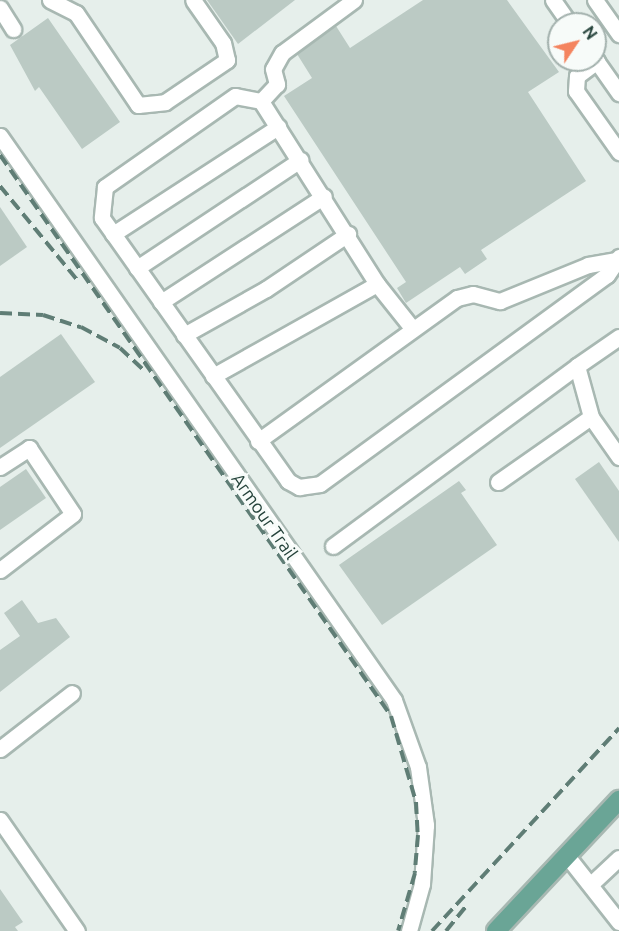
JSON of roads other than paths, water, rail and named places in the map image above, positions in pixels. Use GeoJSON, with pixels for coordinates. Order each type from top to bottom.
{"type":"FeatureCollection","features":[{"type":"Feature","properties":{"kind":"main road"},"geometry":{"type":"LineString","coordinates":[[495,931],[619,800]]}},
{"type":"Feature","properties":{"kind":"street"},"geometry":{"type":"LineString","coordinates":[[50,0],[76,13],[138,105],[165,102],[227,60],[223,43],[193,0]]}},
{"type":"Feature","properties":{"kind":"street"},"geometry":{"type":"LineString","coordinates":[[261,101],[277,84],[273,69],[282,53],[354,0]]}},
{"type":"Feature","properties":{"kind":"street"},"geometry":{"type":"LineString","coordinates":[[594,0],[619,34]]}},
{"type":"Feature","properties":{"kind":"street"},"geometry":{"type":"LineString","coordinates":[[0,8],[13,29]]}},
{"type":"Feature","properties":{"kind":"street"},"geometry":{"type":"LineString","coordinates":[[582,72],[578,76],[576,91],[619,152]]}},
{"type":"Feature","properties":{"kind":"street"},"geometry":{"type":"LineString","coordinates":[[604,72],[619,93]]}},
{"type":"Feature","properties":{"kind":"street"},"geometry":{"type":"LineString","coordinates":[[412,328],[377,284],[324,196],[261,101],[235,96],[105,187],[102,218],[258,441],[288,481],[299,487],[320,484],[607,275],[618,258]]}},
{"type":"Feature","properties":{"kind":"street"},"geometry":{"type":"LineString","coordinates":[[113,234],[278,127]]}},
{"type":"Feature","properties":{"kind":"street","name":"Armour Trail"},"geometry":{"type":"LineString","coordinates":[[0,136],[394,700],[412,744],[425,805],[425,864],[409,931]]}},
{"type":"Feature","properties":{"kind":"street"},"geometry":{"type":"LineString","coordinates":[[137,268],[300,159]]}},
{"type":"Feature","properties":{"kind":"street"},"geometry":{"type":"LineString","coordinates":[[161,302],[324,196]]}},
{"type":"Feature","properties":{"kind":"street"},"geometry":{"type":"LineString","coordinates":[[184,335],[266,289],[348,234]]}},
{"type":"Feature","properties":{"kind":"street"},"geometry":{"type":"LineString","coordinates":[[258,441],[412,328],[465,294],[500,301],[588,264],[618,258]]}},
{"type":"Feature","properties":{"kind":"street"},"geometry":{"type":"LineString","coordinates":[[213,376],[377,284]]}},
{"type":"Feature","properties":{"kind":"street"},"geometry":{"type":"LineString","coordinates":[[333,546],[619,337]]}},
{"type":"Feature","properties":{"kind":"street"},"geometry":{"type":"LineString","coordinates":[[578,366],[591,417],[619,457]]}},
{"type":"Feature","properties":{"kind":"street"},"geometry":{"type":"LineString","coordinates":[[498,482],[591,417]]}},
{"type":"Feature","properties":{"kind":"street"},"geometry":{"type":"LineString","coordinates":[[0,467],[29,448],[73,514],[0,570]]}},
{"type":"Feature","properties":{"kind":"street"},"geometry":{"type":"LineString","coordinates":[[0,749],[72,693]]}},
{"type":"Feature","properties":{"kind":"street"},"geometry":{"type":"LineString","coordinates":[[0,820],[77,931]]}},
{"type":"Feature","properties":{"kind":"street"},"geometry":{"type":"LineString","coordinates":[[567,856],[619,922]]}},
{"type":"Feature","properties":{"kind":"street"},"geometry":{"type":"LineString","coordinates":[[591,884],[619,858]]}},
{"type":"Feature","properties":{"kind":"railway"},"geometry":{"type":"LineString","coordinates":[[0,155],[391,716],[416,802],[418,835],[415,873],[398,931]]}},
{"type":"Feature","properties":{"kind":"railway"},"geometry":{"type":"LineString","coordinates":[[0,186],[78,281]]}},
{"type":"Feature","properties":{"kind":"railway"},"geometry":{"type":"LineString","coordinates":[[0,313],[43,315],[81,327],[120,348],[144,370]]}},
{"type":"Feature","properties":{"kind":"railway"},"geometry":{"type":"LineString","coordinates":[[432,931],[619,728]]}},
{"type":"Feature","properties":{"kind":"railway"},"geometry":{"type":"LineString","coordinates":[[446,931],[466,906]]}}]}
